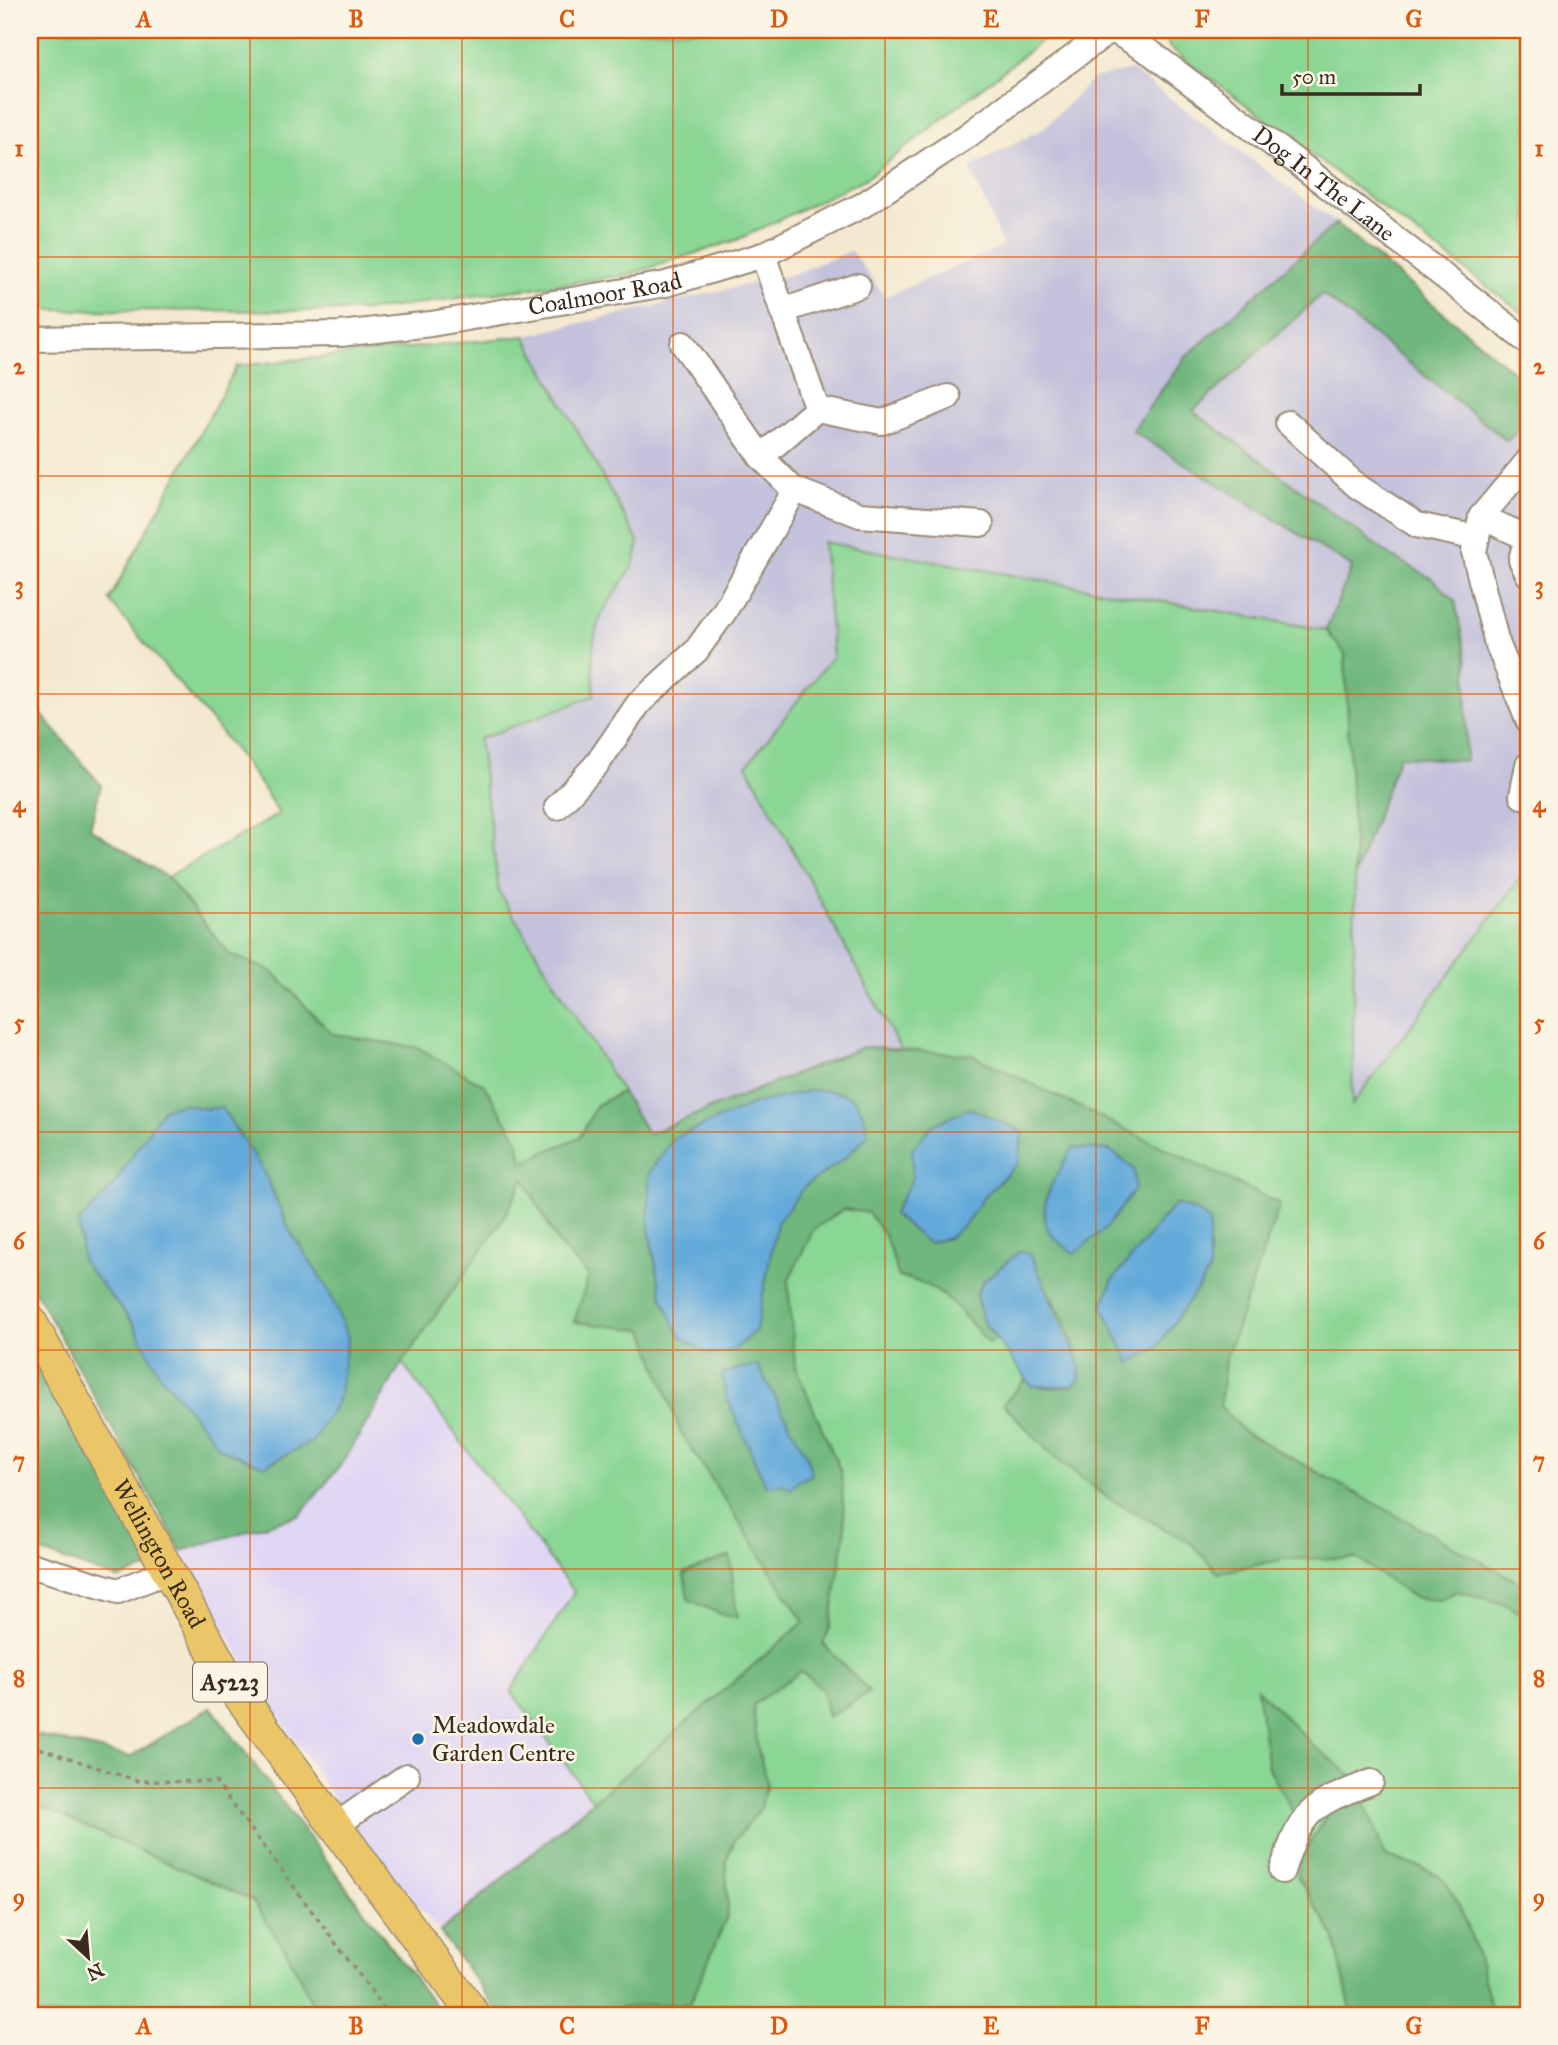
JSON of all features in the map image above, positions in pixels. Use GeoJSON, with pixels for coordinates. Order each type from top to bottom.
{"type":"FeatureCollection","features":[{"type":"Feature","properties":{"kind":"main road","name":"Wellington Road"},"geometry":{"type":"LineString","coordinates":[[30,1321],[230,1684],[474,2015]]}},
{"type":"Feature","properties":{"kind":"street","name":"Coalmoor Road"},"geometry":{"type":"LineString","coordinates":[[30,339],[340,334],[431,324],[666,284],[763,255],[863,205],[967,136],[1112,30]]}},
{"type":"Feature","properties":{"kind":"street","name":"Dog In The Lane"},"geometry":{"type":"LineString","coordinates":[[1112,30],[1151,53],[1292,158],[1528,342]]}},
{"type":"Feature","properties":{"kind":"street"},"geometry":{"type":"LineString","coordinates":[[763,255],[817,409]]}},
{"type":"Feature","properties":{"kind":"street"},"geometry":{"type":"LineString","coordinates":[[782,311],[858,286]]}},
{"type":"Feature","properties":{"kind":"street"},"geometry":{"type":"LineString","coordinates":[[683,344],[761,457],[795,490],[860,515],[981,524]]}},
{"type":"Feature","properties":{"kind":"street"},"geometry":{"type":"LineString","coordinates":[[817,409],[882,422],[948,397]]}},
{"type":"Feature","properties":{"kind":"street"},"geometry":{"type":"LineString","coordinates":[[761,457],[817,409]]}},
{"type":"Feature","properties":{"kind":"street"},"geometry":{"type":"LineString","coordinates":[[1288,423],[1357,486],[1417,526],[1479,527],[1527,538],[1521,560],[1528,574]]}},
{"type":"Feature","properties":{"kind":"street"},"geometry":{"type":"LineString","coordinates":[[1528,461],[1479,527],[1474,552],[1496,639],[1528,720]]}},
{"type":"Feature","properties":{"kind":"street"},"geometry":{"type":"LineString","coordinates":[[557,807],[597,764],[639,703],[696,651],[724,612],[795,490]]}},
{"type":"Feature","properties":{"kind":"street"},"geometry":{"type":"LineString","coordinates":[[1522,796],[1528,765]]}},
{"type":"Feature","properties":{"kind":"street"},"geometry":{"type":"LineString","coordinates":[[30,1565],[118,1591],[166,1572]]}},
{"type":"Feature","properties":{"kind":"street"},"geometry":{"type":"LineString","coordinates":[[335,1826],[407,1776]]}},
{"type":"Feature","properties":{"kind":"street"},"geometry":{"type":"LineString","coordinates":[[1282,1871],[1292,1839],[1305,1818],[1324,1800],[1371,1782]]}},
{"type":"Feature","properties":{"kind":"path"},"geometry":{"type":"LineString","coordinates":[[30,1745],[138,1781],[216,1782],[389,2015]]}},
{"type":"Feature","properties":{"kind":"shaded area"},"geometry":{"type":"Polygon","coordinates":[[[1132,70],[1336,223],[1185,358],[1132,431],[1368,539],[1192,411],[1322,293],[1507,441],[1528,421],[1528,868],[1352,1106],[1355,876],[1345,654],[823,542],[833,656],[747,765],[902,1050],[863,1047],[647,1134],[499,892],[479,738],[594,696],[592,646],[601,615],[638,556],[638,541],[525,336],[793,274],[851,251],[885,297],[1003,246],[970,168],[1044,128],[1093,78],[1132,70]]]}},
{"type":"Feature","properties":{"kind":"shaded area"},"geometry":{"type":"Polygon","coordinates":[[[402,1363],[574,1593],[511,1692],[593,1801],[440,1932],[344,1814],[243,1661],[181,1551],[300,1515],[344,1461],[402,1363]]]}},
{"type":"Feature","properties":{"kind":"green space"},"geometry":{"type":"Polygon","coordinates":[[[30,30],[1055,30],[867,178],[737,240],[627,275],[364,311],[30,310],[30,30]]]}},
{"type":"Feature","properties":{"kind":"green space"},"geometry":{"type":"Polygon","coordinates":[[[1165,30],[1528,30],[1528,317],[1169,47],[1165,30]]]}},
{"type":"Feature","properties":{"kind":"green space"},"geometry":{"type":"Polygon","coordinates":[[[1336,223],[1528,384],[1528,421],[1507,441],[1322,294],[1193,411],[1391,556],[1431,578],[1455,600],[1467,662],[1466,761],[1399,756],[1355,875],[1345,654],[1326,630],[1352,567],[1132,431],[1185,358],[1336,223]]]}},
{"type":"Feature","properties":{"kind":"green space"},"geometry":{"type":"Polygon","coordinates":[[[525,336],[638,541],[630,570],[602,614],[595,634],[594,696],[479,739],[499,892],[622,1092],[597,1105],[580,1137],[522,1163],[418,1048],[332,1034],[273,972],[229,954],[167,877],[279,814],[261,785],[220,731],[109,600],[237,366],[525,336]]]}},
{"type":"Feature","properties":{"kind":"green space"},"geometry":{"type":"Polygon","coordinates":[[[823,542],[1326,630],[1345,653],[1355,875],[1352,1105],[1528,868],[1528,2015],[501,2015],[440,1932],[593,1801],[511,1691],[574,1592],[402,1363],[503,1219],[524,1178],[559,1245],[643,1329],[583,1160],[863,1047],[901,1050],[747,765],[833,656],[823,542]]]}},
{"type":"Feature","properties":{"kind":"green space"},"geometry":{"type":"Polygon","coordinates":[[[31,702],[101,785],[90,828],[167,877],[229,954],[273,972],[332,1034],[418,1048],[484,1085],[518,1140],[522,1162],[580,1137],[597,1105],[622,1092],[648,1134],[863,1047],[972,1055],[1280,1204],[1225,1361],[1220,1406],[1244,1432],[1528,1587],[1528,1618],[1505,1604],[1457,1591],[1440,1600],[1415,1598],[1356,1558],[1284,1559],[1218,1573],[1191,1543],[1108,1498],[1054,1457],[1003,1404],[1026,1379],[1032,1386],[1051,1387],[1069,1386],[1080,1380],[1074,1346],[1067,1329],[1050,1296],[1020,1252],[983,1282],[983,1321],[996,1339],[989,1344],[950,1301],[928,1286],[899,1277],[885,1236],[868,1213],[844,1209],[814,1229],[788,1281],[795,1366],[841,1472],[845,1532],[830,1628],[823,1644],[870,1692],[828,1717],[822,1689],[801,1671],[753,1705],[758,1749],[767,1783],[761,1808],[735,1840],[726,1861],[728,1914],[690,2004],[621,2008],[619,2015],[501,2015],[440,1932],[804,1622],[680,1431],[644,1330],[574,1322],[589,1276],[559,1245],[524,1179],[503,1219],[402,1363],[344,1461],[300,1515],[181,1551],[30,1282],[31,702]]]}},
{"type":"Feature","properties":{"kind":"green space"},"geometry":{"type":"Polygon","coordinates":[[[30,1344],[152,1567],[118,1579],[30,1548],[30,1344]]]}},
{"type":"Feature","properties":{"kind":"green space"},"geometry":{"type":"Polygon","coordinates":[[[730,1556],[737,1617],[720,1614],[688,1599],[684,1573],[730,1556]]]}},
{"type":"Feature","properties":{"kind":"green space"},"geometry":{"type":"Polygon","coordinates":[[[1257,1689],[1313,1745],[1354,1778],[1296,1818],[1268,1767],[1257,1689]]]}},
{"type":"Feature","properties":{"kind":"green space"},"geometry":{"type":"Polygon","coordinates":[[[211,1707],[442,2015],[30,2015],[30,1733],[130,1757],[211,1707]]]}},
{"type":"Feature","properties":{"kind":"green space"},"geometry":{"type":"Polygon","coordinates":[[[211,1707],[442,2015],[318,2015],[288,1954],[252,1900],[30,1802],[30,1734],[130,1757],[211,1707]]]}},
{"type":"Feature","properties":{"kind":"green space"},"geometry":{"type":"Polygon","coordinates":[[[1362,1795],[1385,1856],[1437,1875],[1456,1900],[1472,1940],[1493,2015],[1352,2015],[1334,1936],[1297,1876],[1299,1860],[1329,1812],[1362,1795]]]}},
{"type":"Feature","properties":{"kind":"water"},"geometry":{"type":"Polygon","coordinates":[[[814,1090],[846,1095],[853,1099],[862,1112],[868,1135],[844,1159],[804,1187],[777,1223],[756,1330],[734,1350],[708,1354],[680,1336],[662,1297],[649,1230],[649,1173],[674,1138],[756,1103],[814,1090]]]}},
{"type":"Feature","properties":{"kind":"water"},"geometry":{"type":"Polygon","coordinates":[[[183,1104],[208,1109],[221,1107],[263,1170],[290,1231],[328,1289],[348,1337],[338,1401],[313,1441],[264,1466],[221,1449],[160,1375],[133,1323],[82,1261],[79,1222],[112,1187],[163,1109],[183,1104]]]}},
{"type":"Feature","properties":{"kind":"water"},"geometry":{"type":"Polygon","coordinates":[[[970,1108],[1023,1132],[1018,1163],[983,1198],[966,1223],[949,1238],[928,1243],[893,1214],[912,1179],[912,1149],[932,1125],[970,1108]]]}},
{"type":"Feature","properties":{"kind":"water"},"geometry":{"type":"Polygon","coordinates":[[[1073,1148],[1110,1150],[1134,1169],[1135,1189],[1105,1229],[1074,1254],[1051,1234],[1045,1221],[1044,1210],[1050,1188],[1073,1148]]]}},
{"type":"Feature","properties":{"kind":"water"},"geometry":{"type":"Polygon","coordinates":[[[1175,1204],[1196,1211],[1209,1220],[1209,1272],[1156,1349],[1130,1363],[1102,1306],[1113,1279],[1175,1204]]]}},
{"type":"Feature","properties":{"kind":"water"},"geometry":{"type":"Polygon","coordinates":[[[1020,1251],[1031,1255],[1079,1363],[1080,1380],[1072,1386],[1032,1386],[983,1321],[976,1295],[983,1282],[1020,1251]]]}},
{"type":"Feature","properties":{"kind":"water"},"geometry":{"type":"Polygon","coordinates":[[[758,1366],[807,1457],[812,1475],[798,1481],[791,1489],[782,1484],[766,1486],[725,1393],[722,1374],[758,1366]]]}},
{"type":"Feature","properties":{"kind":"place","name":"Meadowdale Garden Centre"},"geometry":{"type":"Point","coordinates":[418,1739]}}]}
